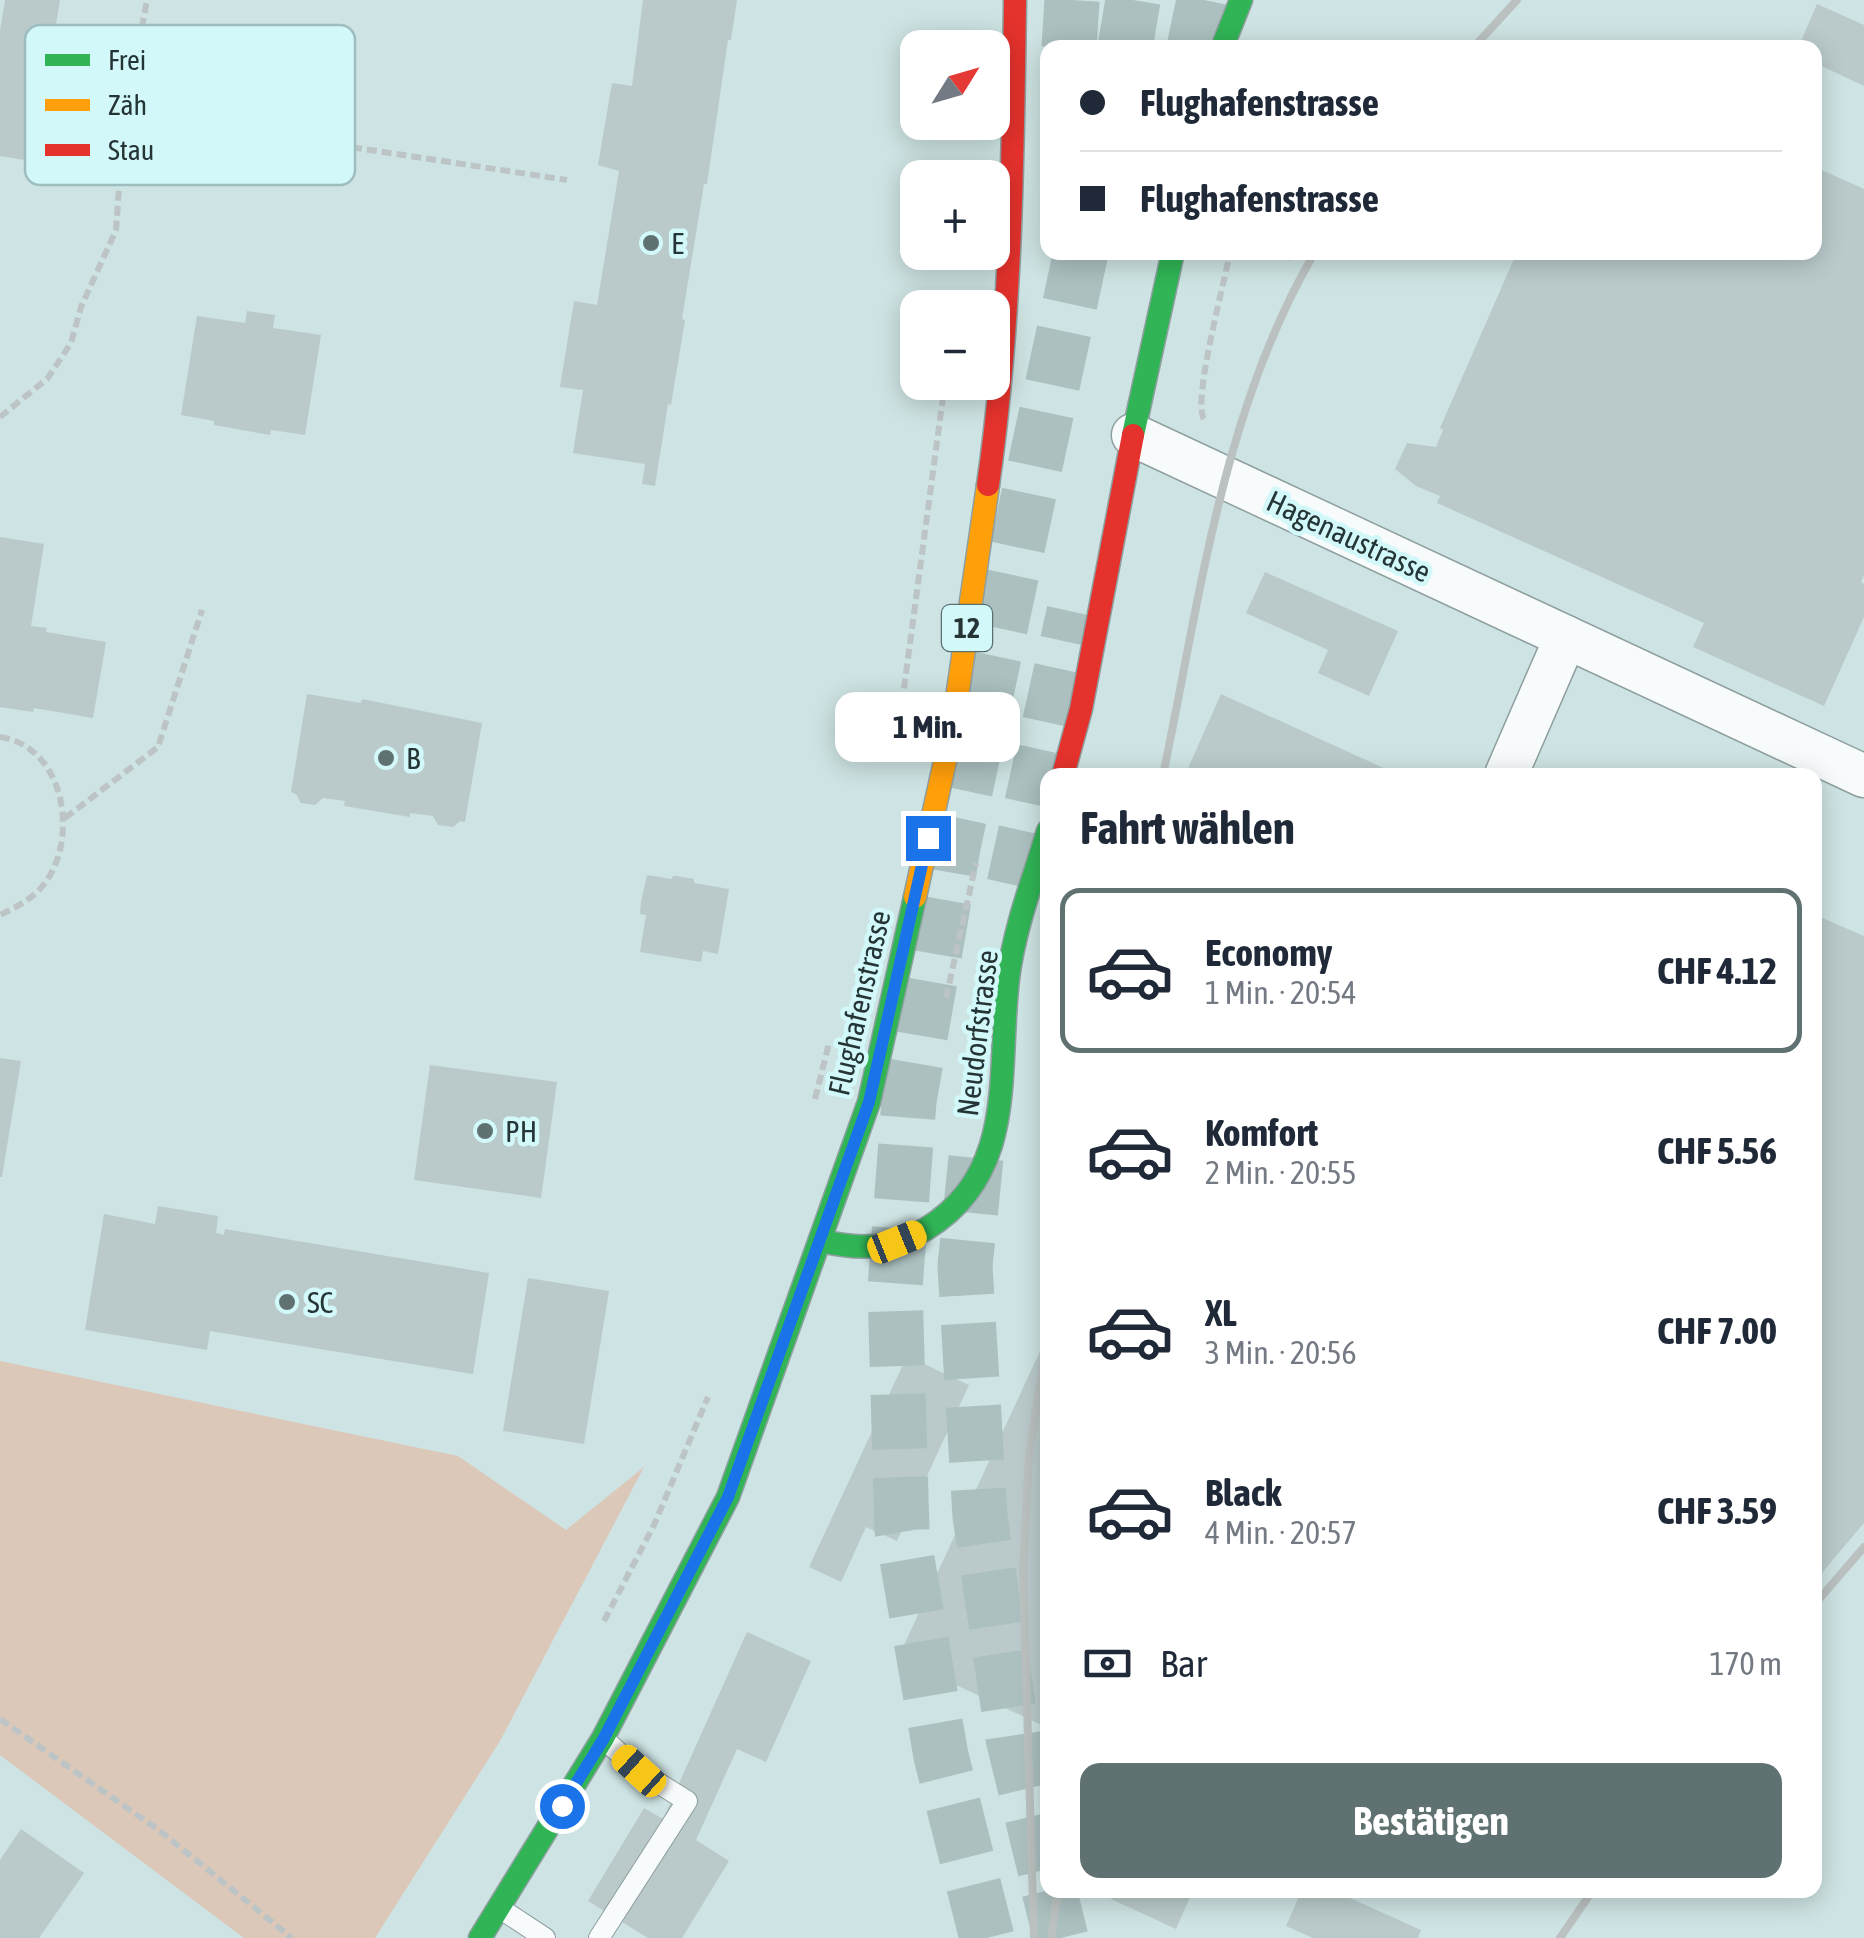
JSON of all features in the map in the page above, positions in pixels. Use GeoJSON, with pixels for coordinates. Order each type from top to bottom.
{"type":"FeatureCollection","features":[{"type":"Feature","properties":{"kind":"main road","name":"Flughafenstrasse"},"geometry":{"type":"LineString","coordinates":[[480,1938],[604,1738],[728,1497],[869,1102],[953,725],[997,422],[1013,142],[1016,0]]}},
{"type":"Feature","properties":{"kind":"main road"},"geometry":{"type":"LineString","coordinates":[[1225,40],[1241,0]]}},
{"type":"Feature","properties":{"kind":"main road"},"geometry":{"type":"LineString","coordinates":[[1065,768],[1171,260]]}},
{"type":"Feature","properties":{"kind":"main road","name":"Neudorfstrasse"},"geometry":{"type":"LineString","coordinates":[[822,1241],[855,1250],[897,1242],[944,1222],[967,1198],[988,1160],[1001,1112],[1002,1032],[1009,973],[1040,860]]}},
{"type":"Feature","properties":{"kind":"street","name":"Hagenaustrasse"},"geometry":{"type":"LineString","coordinates":[[1132,435],[1864,776]]}},
{"type":"Feature","properties":{"kind":"street"},"geometry":{"type":"LineString","coordinates":[[1509,768],[1566,637]]}},
{"type":"Feature","properties":{"kind":"lane"},"geometry":{"type":"LineString","coordinates":[[599,1938],[686,1802],[639,1771],[604,1738]]}},
{"type":"Feature","properties":{"kind":"lane"},"geometry":{"type":"LineString","coordinates":[[500,1908],[545,1938]]}},
{"type":"Feature","properties":{"kind":"path"},"geometry":{"type":"LineString","coordinates":[[142,25],[147,0]]}},
{"type":"Feature","properties":{"kind":"path"},"geometry":{"type":"LineString","coordinates":[[355,148],[568,180]]}},
{"type":"Feature","properties":{"kind":"path"},"geometry":{"type":"LineString","coordinates":[[0,417],[46,380],[70,343],[80,306],[116,230],[119,185]]}},
{"type":"Feature","properties":{"kind":"path"},"geometry":{"type":"LineString","coordinates":[[1206,422],[1199,412],[1202,384],[1228,260]]}},
{"type":"Feature","properties":{"kind":"path"},"geometry":{"type":"LineString","coordinates":[[898,735],[943,400]]}},
{"type":"Feature","properties":{"kind":"path"},"geometry":{"type":"LineString","coordinates":[[65,818],[158,747],[202,610]]}},
{"type":"Feature","properties":{"kind":"path"},"geometry":{"type":"LineString","coordinates":[[0,736],[13,739],[39,758],[58,786],[65,818],[62,851],[48,880],[24,903],[0,915]]}},
{"type":"Feature","properties":{"kind":"path"},"geometry":{"type":"LineString","coordinates":[[812,1112],[830,1037]]}},
{"type":"Feature","properties":{"kind":"path"},"geometry":{"type":"LineString","coordinates":[[602,1626],[654,1524],[714,1382]]}},
{"type":"Feature","properties":{"kind":"path"},"geometry":{"type":"LineString","coordinates":[[0,1719],[160,1830],[292,1938]]}},
{"type":"Feature","properties":{"kind":"shaded area"},"geometry":{"type":"Polygon","coordinates":[[[0,1361],[458,1456],[566,1530],[644,1467],[500,1741],[375,1938],[244,1938],[0,1755],[0,1361]]]}},
{"type":"Feature","properties":{"kind":"building"},"geometry":{"type":"Polygon","coordinates":[[[5,0],[60,0],[56,25],[25,25],[25,160],[0,156],[0,31],[5,0]]]}},
{"type":"Feature","properties":{"kind":"building","name":"E"},"geometry":{"type":"Polygon","coordinates":[[[643,0],[737,0],[655,486],[642,484],[645,464],[573,453],[583,390],[560,387],[574,301],[597,305],[619,171],[598,165],[612,83],[632,86],[643,0]]]}},
{"type":"Feature","properties":{"kind":"building"},"geometry":{"type":"Polygon","coordinates":[[[1817,4],[1864,25],[1864,86],[1822,66],[1822,40],[1801,40],[1817,4]]]}},
{"type":"Feature","properties":{"kind":"building"},"geometry":{"type":"Polygon","coordinates":[[[1822,170],[1864,189],[1864,617],[1824,706],[1693,647],[1704,623],[1437,503],[1440,496],[1416,486],[1395,469],[1407,443],[1436,447],[1443,430],[1440,428],[1514,260],[1822,260],[1822,170]]]}},
{"type":"Feature","properties":{"kind":"building"},"geometry":{"type":"Polygon","coordinates":[[[247,311],[275,315],[273,328],[321,335],[305,435],[271,430],[270,435],[181,415],[197,316],[245,323],[247,311]]]}},
{"type":"Feature","properties":{"kind":"building"},"geometry":{"type":"Polygon","coordinates":[[[0,537],[44,544],[31,626],[106,642],[93,718],[34,708],[33,712],[0,707],[0,537]]]}},
{"type":"Feature","properties":{"kind":"building"},"geometry":{"type":"Polygon","coordinates":[[[1265,572],[1398,631],[1369,696],[1318,673],[1328,650],[1246,613],[1265,572]]]}},
{"type":"Feature","properties":{"kind":"building","name":"B"},"geometry":{"type":"Polygon","coordinates":[[[307,694],[361,703],[362,699],[482,723],[465,822],[453,827],[438,825],[433,816],[410,813],[410,817],[344,806],[345,801],[323,798],[315,805],[301,803],[291,792],[307,694]]]}},
{"type":"Feature","properties":{"kind":"building"},"geometry":{"type":"Polygon","coordinates":[[[1221,694],[1384,768],[1188,768],[1221,694]]]}},
{"type":"Feature","properties":{"kind":"building"},"geometry":{"type":"Polygon","coordinates":[[[647,875],[672,879],[677,876],[729,889],[718,954],[703,951],[701,962],[640,952],[646,915],[640,914],[641,902],[647,875]]]}},
{"type":"Feature","properties":{"kind":"building"},"geometry":{"type":"Polygon","coordinates":[[[1822,918],[1864,936],[1864,1523],[1822,1573],[1822,918]]]}},
{"type":"Feature","properties":{"kind":"building"},"geometry":{"type":"Polygon","coordinates":[[[0,1058],[21,1061],[2,1177],[0,1177],[0,1058]]]}},
{"type":"Feature","properties":{"kind":"building","name":"PH"},"geometry":{"type":"Polygon","coordinates":[[[430,1065],[557,1082],[541,1198],[414,1180],[430,1065]]]}},
{"type":"Feature","properties":{"kind":"building","name":"SC"},"geometry":{"type":"Polygon","coordinates":[[[158,1206],[218,1216],[216,1233],[224,1235],[225,1229],[489,1273],[473,1374],[210,1331],[207,1350],[85,1330],[104,1214],[155,1224],[158,1206]]]}},
{"type":"Feature","properties":{"kind":"building"},"geometry":{"type":"Polygon","coordinates":[[[528,1278],[609,1291],[584,1444],[503,1431],[528,1278]]]}},
{"type":"Feature","properties":{"kind":"building"},"geometry":{"type":"Polygon","coordinates":[[[1040,1351],[1040,1724],[898,1658],[1040,1351]]]}},
{"type":"Feature","properties":{"kind":"building"},"geometry":{"type":"Polygon","coordinates":[[[907,1356],[969,1385],[897,1541],[866,1527],[841,1582],[809,1567],[907,1356]]]}},
{"type":"Feature","properties":{"kind":"building"},"geometry":{"type":"Polygon","coordinates":[[[747,1632],[811,1661],[766,1762],[737,1749],[696,1840],[729,1861],[682,1938],[648,1938],[588,1901],[644,1808],[663,1819],[747,1632]]]}},
{"type":"Feature","properties":{"kind":"building"},"geometry":{"type":"Polygon","coordinates":[[[21,1829],[84,1873],[39,1938],[0,1938],[0,1860],[21,1829]]]}},
{"type":"Feature","properties":{"kind":"building"},"geometry":{"type":"Polygon","coordinates":[[[1111,1898],[1190,1898],[1176,1929],[1111,1898]]]}},
{"type":"Feature","properties":{"kind":"building"},"geometry":{"type":"Polygon","coordinates":[[[1298,1898],[1350,1898],[1421,1930],[1418,1938],[1313,1938],[1286,1926],[1298,1898]]]}},
{"type":"Feature","properties":{"kind":"tunnel"},"geometry":{"type":"LineString","coordinates":[[1070,40],[1072,0]]}},
{"type":"Feature","properties":{"kind":"tunnel"},"geometry":{"type":"LineString","coordinates":[[1126,40],[1133,0]]}},
{"type":"Feature","properties":{"kind":"tunnel"},"geometry":{"type":"LineString","coordinates":[[1196,40],[1204,0]]}},
{"type":"Feature","properties":{"kind":"tunnel"},"geometry":{"type":"LineString","coordinates":[[987,1938],[941,1756],[902,1530],[895,1288],[909,1101],[953,847],[1079,260]]}},
{"type":"Feature","properties":{"kind":"tunnel"},"geometry":{"type":"LineString","coordinates":[[1014,885],[1074,612]]}},
{"type":"Feature","properties":{"kind":"tunnel"},"geometry":{"type":"LineString","coordinates":[[976,1158],[965,1266],[980,1516],[1013,1738],[1040,1849]]}},
{"type":"Feature","properties":{"kind":"tunnel"},"geometry":{"type":"LineString","coordinates":[[1051,1898],[1061,1938]]}},
{"type":"Feature","properties":{"kind":"railway"},"geometry":{"type":"LineString","coordinates":[[1480,40],[1517,0]]}},
{"type":"Feature","properties":{"kind":"railway"},"geometry":{"type":"LineString","coordinates":[[1164,768],[1203,574],[1236,441],[1283,313],[1311,260]]}},
{"type":"Feature","properties":{"kind":"railway"},"geometry":{"type":"LineString","coordinates":[[1034,1938],[1023,1571],[1029,1454],[1040,1384]]}},
{"type":"Feature","properties":{"kind":"railway"},"geometry":{"type":"LineString","coordinates":[[1822,1596],[1864,1547]]}},
{"type":"Feature","properties":{"kind":"railway"},"geometry":{"type":"LineString","coordinates":[[1051,1938],[1057,1898]]}},
{"type":"Feature","properties":{"kind":"railway"},"geometry":{"type":"LineString","coordinates":[[1560,1938],[1588,1898]]}},
{"type":"Feature","properties":{"kind":"traffic: fast"},"geometry":{"type":"LineString","coordinates":[[1225,40],[1241,0]]}},
{"type":"Feature","properties":{"kind":"traffic: fast"},"geometry":{"type":"LineString","coordinates":[[1133,435],[1171,260]]}},
{"type":"Feature","properties":{"kind":"traffic: fast"},"geometry":{"type":"LineString","coordinates":[[822,1241],[876,1246],[914,1236],[955,1206],[976,1179],[997,1118],[1011,960],[1040,857]]}},
{"type":"Feature","properties":{"kind":"traffic: fast"},"geometry":{"type":"LineString","coordinates":[[480,1938],[603,1738],[728,1497],[869,1102],[915,897]]}},
{"type":"Feature","properties":{"kind":"traffic: slow"},"geometry":{"type":"LineString","coordinates":[[915,897],[953,725],[988,485]]}},
{"type":"Feature","properties":{"kind":"traffic: jam"},"geometry":{"type":"LineString","coordinates":[[988,485],[1006,304],[1015,0]]}},
{"type":"Feature","properties":{"kind":"traffic: jam"},"geometry":{"type":"LineString","coordinates":[[1065,768],[1081,709],[1133,435]]}},
{"type":"Feature","properties":{"kind":"place","name":"E"},"geometry":{"type":"Point","coordinates":[651,243]}},
{"type":"Feature","properties":{"kind":"place","name":"B"},"geometry":{"type":"Point","coordinates":[386,758]}},
{"type":"Feature","properties":{"kind":"place","name":"PH"},"geometry":{"type":"Point","coordinates":[485,1131]}},
{"type":"Feature","properties":{"kind":"place","name":"SC"},"geometry":{"type":"Point","coordinates":[287,1302]}},
{"type":"Feature","properties":{"kind":"route"},"geometry":{"type":"LineString","coordinates":[[562,1806],[604,1738],[728,1497],[869,1102],[928,838]]}}]}
